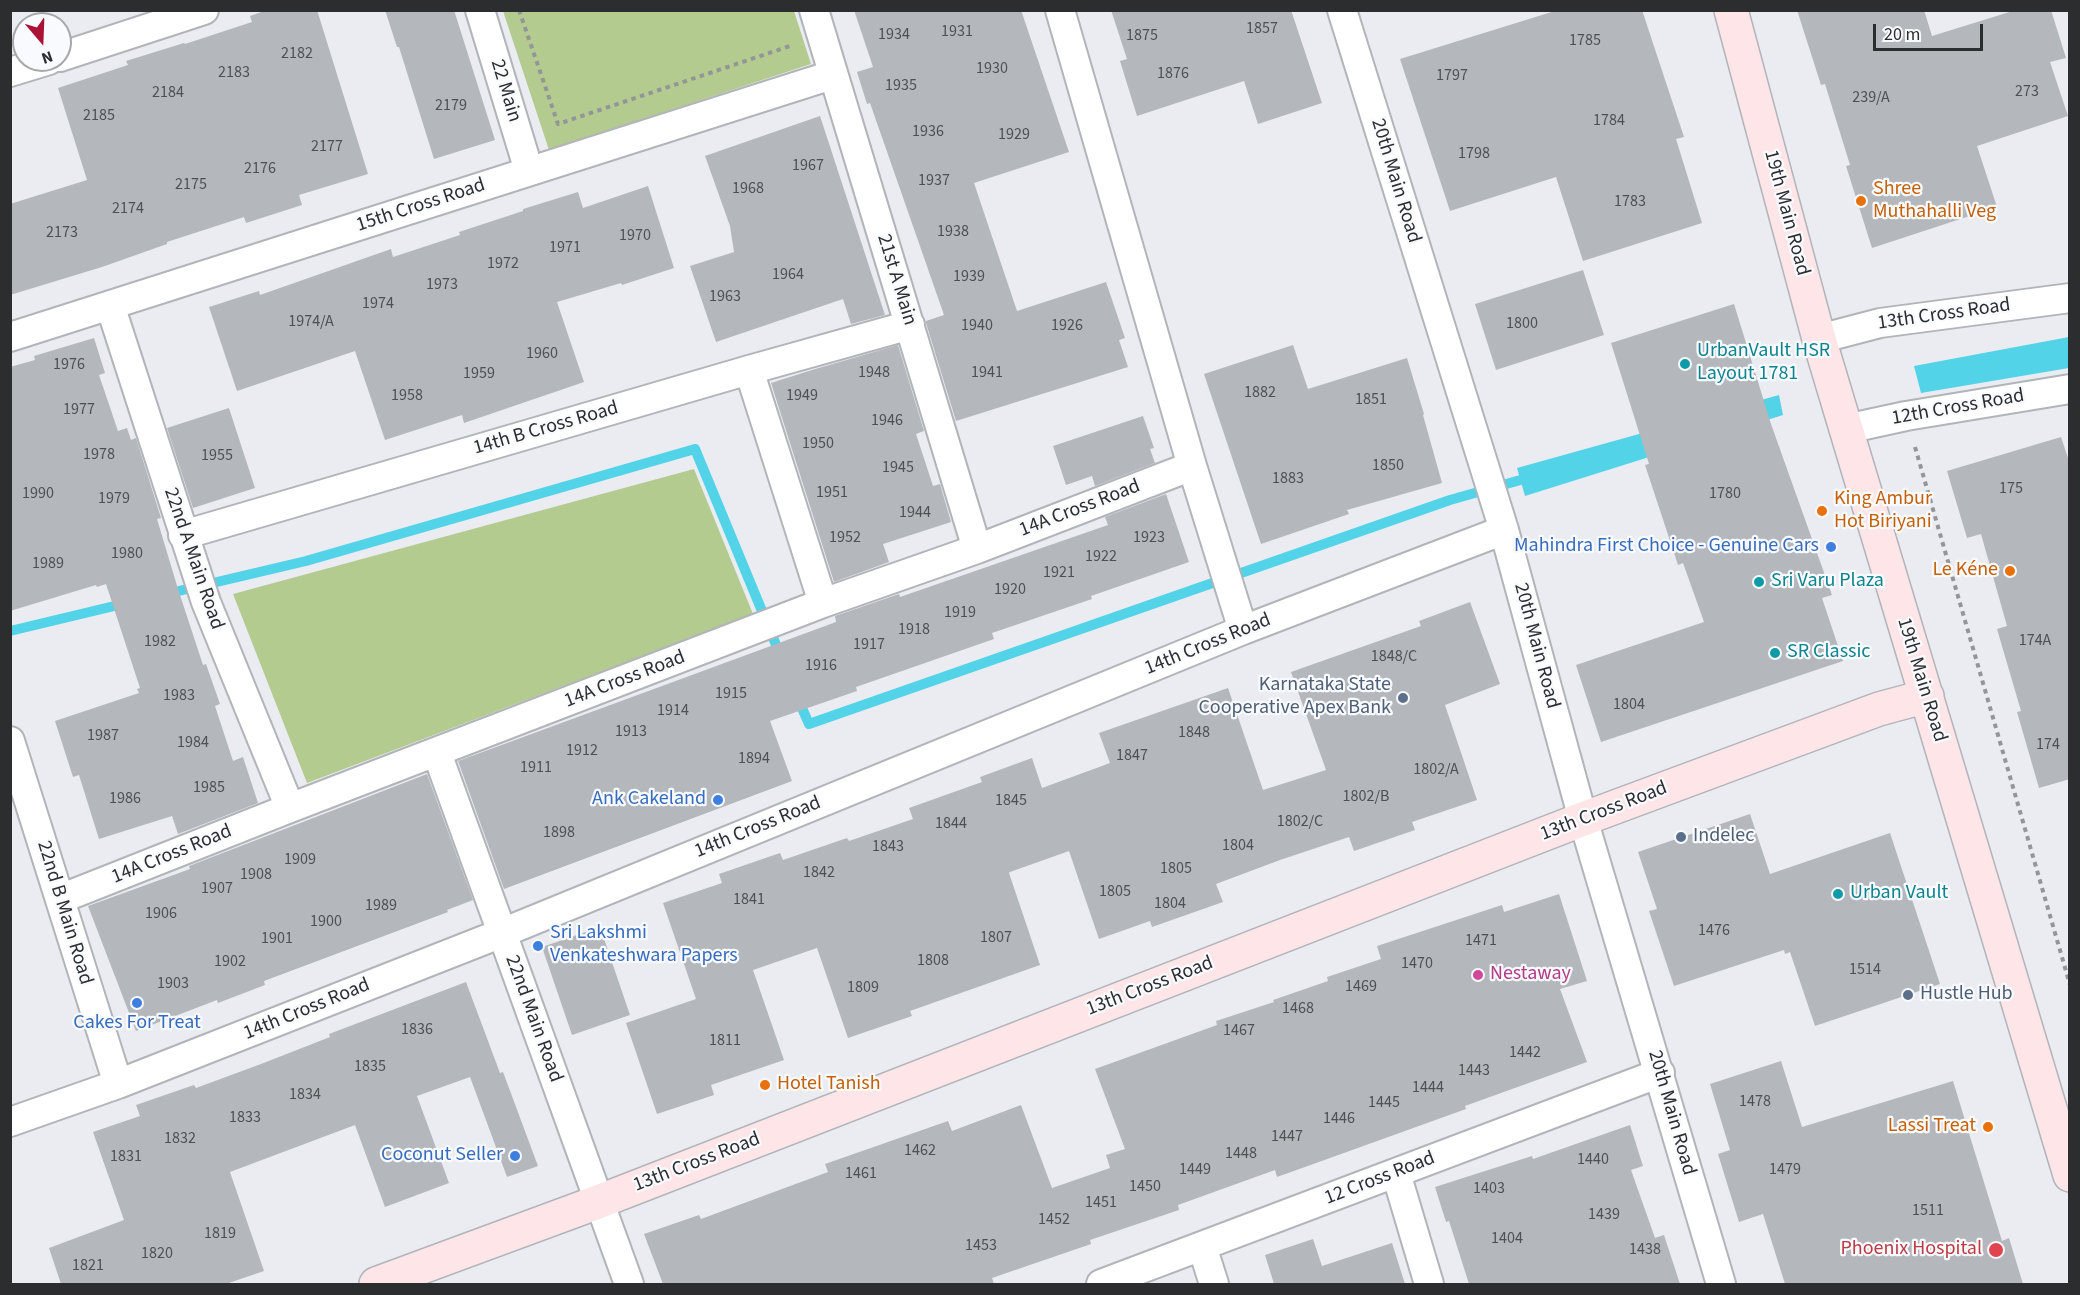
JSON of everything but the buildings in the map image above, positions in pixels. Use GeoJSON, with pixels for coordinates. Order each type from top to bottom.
{"type":"FeatureCollection","features":[{"type":"Feature","properties":{"kind":"street"},"geometry":{"type":"LineString","coordinates":[[72,53],[204,10]]}},
{"type":"Feature","properties":{"kind":"street","name":"22 Main"},"geometry":{"type":"LineString","coordinates":[[480,10],[529,171]]}},
{"type":"Feature","properties":{"kind":"street","name":"21st A Main"},"geometry":{"type":"LineString","coordinates":[[814,10],[977,549]]}},
{"type":"Feature","properties":{"kind":"street"},"geometry":{"type":"LineString","coordinates":[[1060,10],[1192,466],[1243,630]]}},
{"type":"Feature","properties":{"kind":"street","name":"20th Main Road"},"geometry":{"type":"LineString","coordinates":[[1342,10],[1504,530],[1583,819],[1721,1284]]}},
{"type":"Feature","properties":{"kind":"street","name":"19th Main Road"},"geometry":{"type":"LineString","coordinates":[[1731,10],[1843,420],[2070,1175]]}},
{"type":"Feature","properties":{"kind":"street","name":"15th Cross Road"},"geometry":{"type":"LineString","coordinates":[[10,337],[832,75]]}},
{"type":"Feature","properties":{"kind":"street","name":"13th Cross Road"},"geometry":{"type":"LineString","coordinates":[[1820,339],[1880,323],[2070,298]]}},
{"type":"Feature","properties":{"kind":"street","name":"22nd A Main Road"},"geometry":{"type":"LineString","coordinates":[[110,305],[206,602],[290,808]]}},
{"type":"Feature","properties":{"kind":"street","name":"14th B Cross Road"},"geometry":{"type":"LineString","coordinates":[[183,536],[749,369],[910,325]]}},
{"type":"Feature","properties":{"kind":"street"},"geometry":{"type":"LineString","coordinates":[[749,369],[823,603]]}},
{"type":"Feature","properties":{"kind":"street","name":"12th Cross Road"},"geometry":{"type":"LineString","coordinates":[[1843,420],[1906,416],[2070,389]]}},
{"type":"Feature","properties":{"kind":"street","name":"14A Cross Road"},"geometry":{"type":"LineString","coordinates":[[60,899],[823,603],[977,549],[1192,466]]}},
{"type":"Feature","properties":{"kind":"street","name":"14th Cross Road"},"geometry":{"type":"LineString","coordinates":[[10,1122],[118,1084],[502,933],[1243,630],[1504,530]]}},
{"type":"Feature","properties":{"kind":"street","name":"13th Cross Road"},"geometry":{"type":"LineString","coordinates":[[376,1284],[598,1202],[1583,819],[1880,709],[1927,696]]}},
{"type":"Feature","properties":{"kind":"street","name":"22nd B Main Road"},"geometry":{"type":"LineString","coordinates":[[10,741],[118,1084]]}},
{"type":"Feature","properties":{"kind":"street","name":"22nd Main Road"},"geometry":{"type":"LineString","coordinates":[[437,753],[629,1284]]}},
{"type":"Feature","properties":{"kind":"street","name":"12 Cross Road"},"geometry":{"type":"LineString","coordinates":[[1101,1284],[1660,1073]]}},
{"type":"Feature","properties":{"kind":"street"},"geometry":{"type":"LineString","coordinates":[[1396,1173],[1429,1284]]}},
{"type":"Feature","properties":{"kind":"street"},"geometry":{"type":"LineString","coordinates":[[1202,1246],[1214,1284]]}},
{"type":"Feature","properties":{"kind":"path"},"geometry":{"type":"LineString","coordinates":[[519,10],[558,124],[773,51]]}},
{"type":"Feature","properties":{"kind":"path"},"geometry":{"type":"LineString","coordinates":[[1906,416],[2070,985]]}},
{"type":"Feature","properties":{"kind":"green space"},"geometry":{"type":"Polygon","coordinates":[[[503,11],[794,11],[811,64],[549,150],[503,11]]]}},
{"type":"Feature","properties":{"kind":"green space"},"geometry":{"type":"Polygon","coordinates":[[[694,469],[753,614],[307,783],[233,594],[694,469]]]}},
{"type":"Feature","properties":{"kind":"water"},"geometry":{"type":"Polygon","coordinates":[[[2069,337],[2069,368],[1921,393],[1914,366],[2069,337]]]}},
{"type":"Feature","properties":{"kind":"water"},"geometry":{"type":"Polygon","coordinates":[[[1779,395],[1783,415],[1525,496],[1517,468],[1779,395]]]}},
{"type":"Feature","properties":{"kind":"waterway"},"geometry":{"type":"LineString","coordinates":[[166,594],[306,561],[695,449],[781,657]]}},
{"type":"Feature","properties":{"kind":"waterway"},"geometry":{"type":"LineString","coordinates":[[798,699],[809,724],[1450,500],[1531,477]]}},
{"type":"Feature","properties":{"kind":"waterway"},"geometry":{"type":"LineString","coordinates":[[10,631],[127,603]]}},
{"type":"Feature","properties":{"kind":"place","name":"Shree Muthahalli Veg"},"geometry":{"type":"Point","coordinates":[1861,201]}},
{"type":"Feature","properties":{"kind":"place","name":"UrbanVault HSR Layout 1781"},"geometry":{"type":"Point","coordinates":[1685,364]}},
{"type":"Feature","properties":{"kind":"place","name":"King Ambur Hot Biriyani"},"geometry":{"type":"Point","coordinates":[1822,511]}},
{"type":"Feature","properties":{"kind":"place","name":"Mahindra First Choice - Genuine Cars"},"geometry":{"type":"Point","coordinates":[1831,547]}},
{"type":"Feature","properties":{"kind":"place","name":"Le Kéne"},"geometry":{"type":"Point","coordinates":[2010,571]}},
{"type":"Feature","properties":{"kind":"place","name":"Sri Varu Plaza"},"geometry":{"type":"Point","coordinates":[1759,582]}},
{"type":"Feature","properties":{"kind":"place","name":"SR Classic"},"geometry":{"type":"Point","coordinates":[1775,653]}},
{"type":"Feature","properties":{"kind":"place","name":"Karnataka State Cooperative Apex Bank"},"geometry":{"type":"Point","coordinates":[1403,698]}},
{"type":"Feature","properties":{"kind":"place","name":"Ank Cakeland"},"geometry":{"type":"Point","coordinates":[718,800]}},
{"type":"Feature","properties":{"kind":"place","name":"Indelec"},"geometry":{"type":"Point","coordinates":[1681,837]}},
{"type":"Feature","properties":{"kind":"place","name":"Urban Vault"},"geometry":{"type":"Point","coordinates":[1838,894]}},
{"type":"Feature","properties":{"kind":"place","name":"Sri Lakshmi Venkateshwara Papers"},"geometry":{"type":"Point","coordinates":[538,946]}},
{"type":"Feature","properties":{"kind":"place","name":"Nestaway"},"geometry":{"type":"Point","coordinates":[1478,975]}},
{"type":"Feature","properties":{"kind":"place","name":"Hustle Hub"},"geometry":{"type":"Point","coordinates":[1908,995]}},
{"type":"Feature","properties":{"kind":"place","name":"Cakes For Treat"},"geometry":{"type":"Point","coordinates":[137,1003]}},
{"type":"Feature","properties":{"kind":"place","name":"Hotel Tanish"},"geometry":{"type":"Point","coordinates":[765,1085]}},
{"type":"Feature","properties":{"kind":"place","name":"Lassi Treat"},"geometry":{"type":"Point","coordinates":[1988,1127]}},
{"type":"Feature","properties":{"kind":"place","name":"Coconut Seller"},"geometry":{"type":"Point","coordinates":[515,1156]}},
{"type":"Feature","properties":{"kind":"place","name":"Phoenix Hospital"},"geometry":{"type":"Point","coordinates":[1996,1250]}}]}
